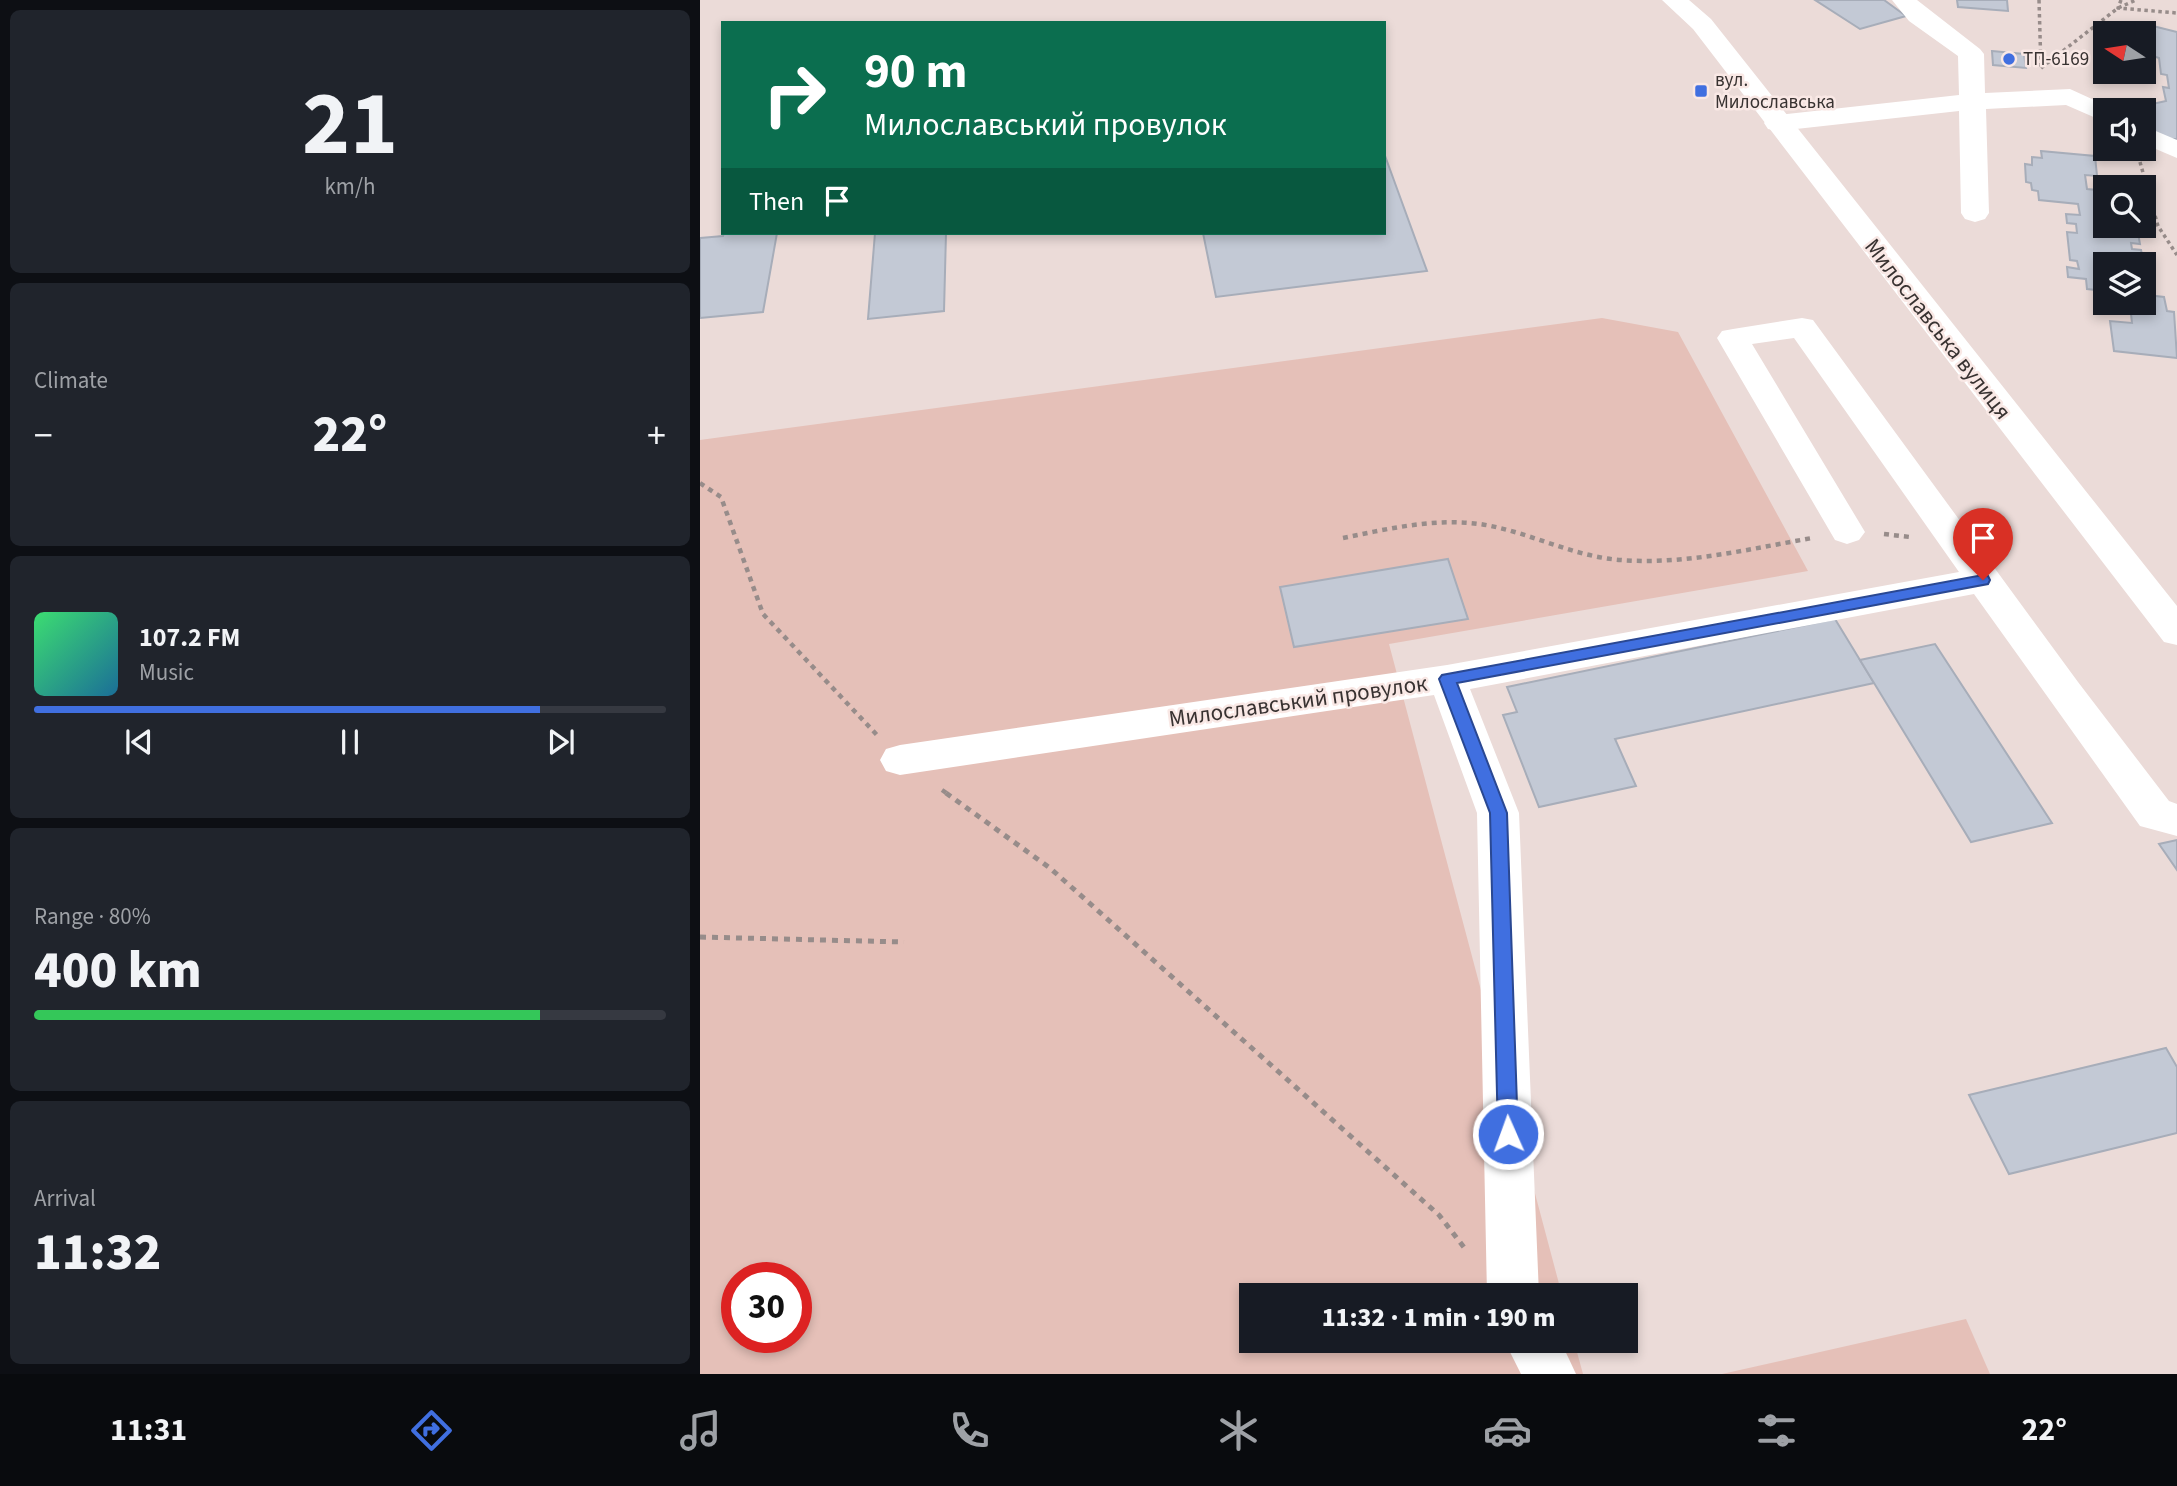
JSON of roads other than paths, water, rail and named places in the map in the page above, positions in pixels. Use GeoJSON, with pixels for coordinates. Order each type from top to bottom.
{"type":"FeatureCollection","features":[{"type":"Feature","properties":{"kind":"street","name":"Милославська вулиця"},"geometry":{"type":"LineString","coordinates":[[1674,0],[1700,12],[1777,124],[2177,632]]}},
{"type":"Feature","properties":{"kind":"street"},"geometry":{"type":"LineString","coordinates":[[1904,0],[1910,9],[1962,44],[1971,54],[1975,214]]}},
{"type":"Feature","properties":{"kind":"street"},"geometry":{"type":"LineString","coordinates":[[1777,124],[1972,102],[2070,97],[2093,108]]}},
{"type":"Feature","properties":{"kind":"street"},"geometry":{"type":"LineString","coordinates":[[2156,140],[2177,150]]}},
{"type":"Feature","properties":{"kind":"street"},"geometry":{"type":"LineString","coordinates":[[1847,532],[1733,338],[1802,327],[2155,814],[2177,820]]}},
{"type":"Feature","properties":{"kind":"street","name":"Милославський провулок"},"geometry":{"type":"LineString","coordinates":[[900,760],[1447,679],[1983,580]]}},
{"type":"Feature","properties":{"kind":"street"},"geometry":{"type":"LineString","coordinates":[[1447,679],[1498,813],[1513,1283]]}},
{"type":"Feature","properties":{"kind":"street"},"geometry":{"type":"LineString","coordinates":[[1538,1353],[1550,1374]]}},
{"type":"Feature","properties":{"kind":"place","name":"ТП-6169"},"geometry":{"type":"Point","coordinates":[2009,59]}},
{"type":"Feature","properties":{"kind":"place","name":"вул. Милославська"},"geometry":{"type":"Point","coordinates":[1701,91]}}]}
